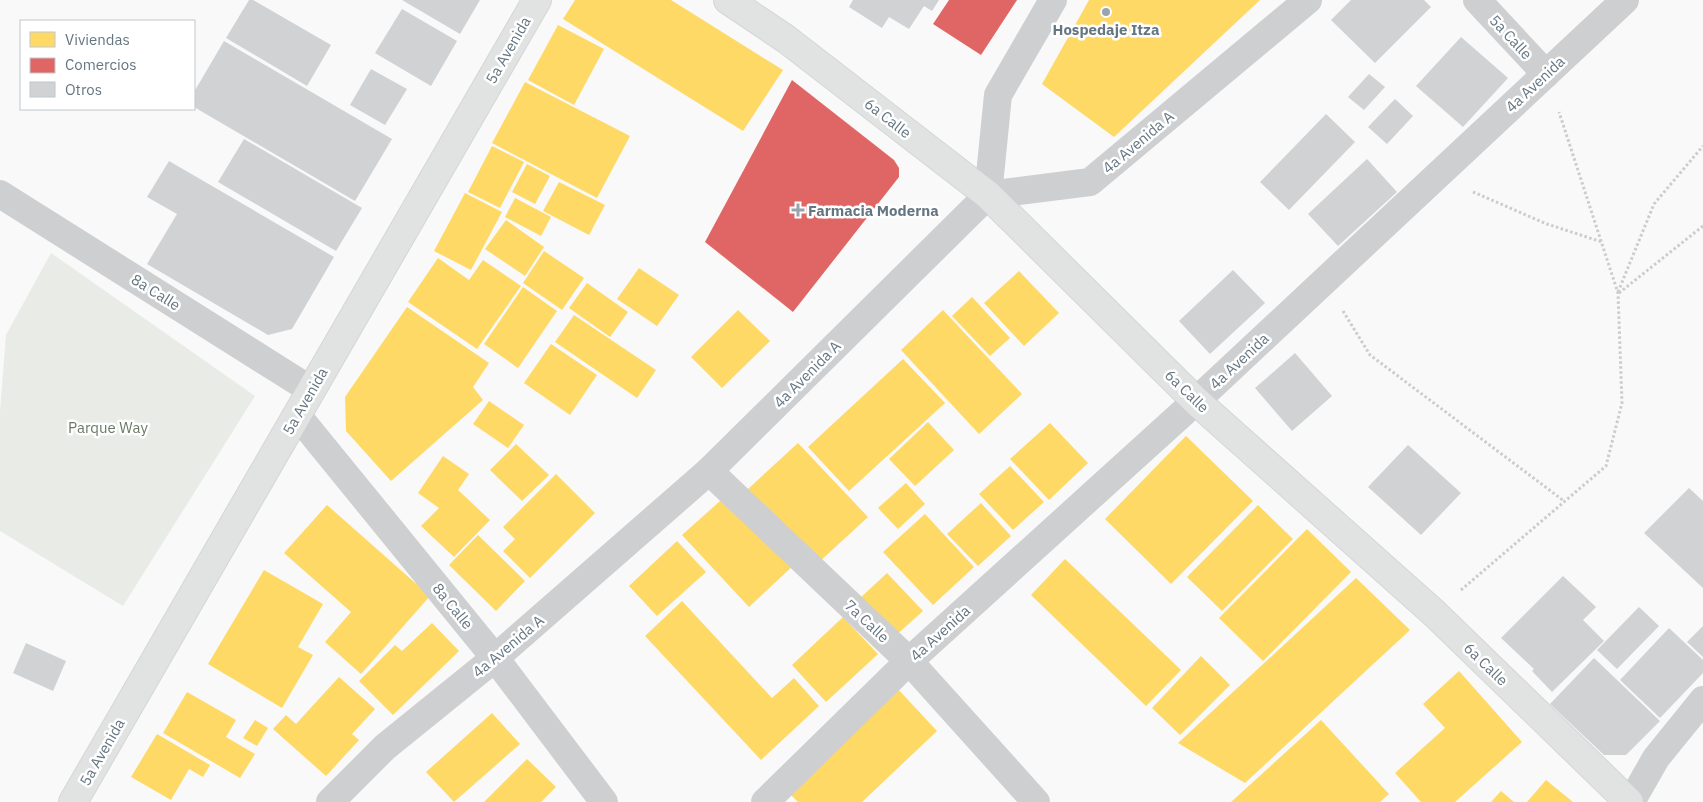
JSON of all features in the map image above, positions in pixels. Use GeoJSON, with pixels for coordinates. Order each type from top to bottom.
{"type":"FeatureCollection","features":[{"type":"Feature","properties":{"kind":"main road","name":"5a Avenida"},"geometry":{"type":"LineString","coordinates":[[73,802],[537,0]]}},
{"type":"Feature","properties":{"kind":"main road","name":"6a Calle"},"geometry":{"type":"LineString","coordinates":[[728,0],[786,40],[988,195],[1196,401],[1434,613],[1630,802]]}},
{"type":"Feature","properties":{"kind":"street"},"geometry":{"type":"LineString","coordinates":[[988,195],[998,95],[1053,0]]}},
{"type":"Feature","properties":{"kind":"street","name":"4a Avenida A"},"geometry":{"type":"LineString","coordinates":[[330,802],[385,747],[495,658],[709,471],[988,195],[1090,182],[1308,0]]}},
{"type":"Feature","properties":{"kind":"street","name":"5a Calle"},"geometry":{"type":"LineString","coordinates":[[1477,0],[1546,74]]}},
{"type":"Feature","properties":{"kind":"street","name":"4a Avenida"},"geometry":{"type":"LineString","coordinates":[[765,802],[909,660],[1196,401],[1626,0]]}},
{"type":"Feature","properties":{"kind":"street","name":"8a Calle"},"geometry":{"type":"LineString","coordinates":[[0,194],[311,390]]}},
{"type":"Feature","properties":{"kind":"street","name":"8a Calle"},"geometry":{"type":"LineString","coordinates":[[297,415],[495,658],[604,802]]}},
{"type":"Feature","properties":{"kind":"street","name":"7a Calle"},"geometry":{"type":"LineString","coordinates":[[709,471],[909,660],[1036,802]]}},
{"type":"Feature","properties":{"kind":"street"},"geometry":{"type":"LineString","coordinates":[[1630,802],[1656,758],[1703,700]]}},
{"type":"Feature","properties":{"kind":"path"},"geometry":{"type":"LineString","coordinates":[[1434,613],[1606,466],[1622,403],[1618,293],[1546,74]]}},
{"type":"Feature","properties":{"kind":"path"},"geometry":{"type":"LineString","coordinates":[[1618,293],[1654,204],[1703,146]]}},
{"type":"Feature","properties":{"kind":"path"},"geometry":{"type":"LineString","coordinates":[[1436,176],[1546,224],[1602,242]]}},
{"type":"Feature","properties":{"kind":"path"},"geometry":{"type":"LineString","coordinates":[[1618,293],[1703,226]]}},
{"type":"Feature","properties":{"kind":"path"},"geometry":{"type":"LineString","coordinates":[[1325,280],[1370,355],[1564,501]]}},
{"type":"Feature","properties":{"kind":"green space","name":"Parque Way"},"geometry":{"type":"Polygon","coordinates":[[[51,253],[255,396],[123,606],[0,531],[0,411],[6,335],[51,253]]]}},
{"type":"Feature","properties":{"kind":"building: Viviendas"},"geometry":{"type":"Polygon","coordinates":[[[575,0],[671,0],[783,70],[743,131],[563,19],[575,0]]]}},
{"type":"Feature","properties":{"kind":"building: Viviendas"},"geometry":{"type":"Polygon","coordinates":[[[1089,0],[1260,0],[1114,137],[1042,84],[1089,0]]]}},
{"type":"Feature","properties":{"kind":"building: Viviendas"},"geometry":{"type":"Polygon","coordinates":[[[558,25],[604,49],[574,105],[528,80],[558,25]]]}},
{"type":"Feature","properties":{"kind":"building: Viviendas"},"geometry":{"type":"Polygon","coordinates":[[[525,82],[630,136],[597,198],[492,143],[525,82]]]}},
{"type":"Feature","properties":{"kind":"building: Viviendas"},"geometry":{"type":"Polygon","coordinates":[[[492,146],[524,162],[500,208],[468,192],[492,146]]]}},
{"type":"Feature","properties":{"kind":"building: Viviendas"},"geometry":{"type":"Polygon","coordinates":[[[527,164],[550,176],[535,204],[512,192],[527,164]]]}},
{"type":"Feature","properties":{"kind":"building: Viviendas"},"geometry":{"type":"Polygon","coordinates":[[[559,182],[605,205],[589,235],[543,211],[559,182]]]}},
{"type":"Feature","properties":{"kind":"building: Viviendas"},"geometry":{"type":"Polygon","coordinates":[[[465,193],[502,212],[471,270],[434,251],[465,193]]]}},
{"type":"Feature","properties":{"kind":"building: Viviendas"},"geometry":{"type":"Polygon","coordinates":[[[515,198],[551,217],[541,236],[505,217],[515,198]]]}},
{"type":"Feature","properties":{"kind":"building: Viviendas"},"geometry":{"type":"Polygon","coordinates":[[[506,220],[544,247],[525,276],[485,249],[506,220]]]}},
{"type":"Feature","properties":{"kind":"building: Viviendas"},"geometry":{"type":"Polygon","coordinates":[[[544,251],[584,278],[562,310],[523,283],[544,251]]]}},
{"type":"Feature","properties":{"kind":"building: Viviendas"},"geometry":{"type":"Polygon","coordinates":[[[438,258],[469,280],[483,260],[521,286],[477,349],[408,302],[438,258]]]}},
{"type":"Feature","properties":{"kind":"building: Viviendas"},"geometry":{"type":"Polygon","coordinates":[[[639,268],[679,295],[657,326],[617,299],[639,268]]]}},
{"type":"Feature","properties":{"kind":"building: Viviendas"},"geometry":{"type":"Polygon","coordinates":[[[1019,271],[1059,313],[1024,346],[984,303],[1019,271]]]}},
{"type":"Feature","properties":{"kind":"building: Viviendas"},"geometry":{"type":"Polygon","coordinates":[[[587,283],[628,312],[610,337],[569,308],[587,283]]]}},
{"type":"Feature","properties":{"kind":"building: Viviendas"},"geometry":{"type":"Polygon","coordinates":[[[523,287],[557,311],[518,368],[484,344],[523,287]]]}},
{"type":"Feature","properties":{"kind":"building: Viviendas"},"geometry":{"type":"Polygon","coordinates":[[[972,297],[1010,338],[990,356],[952,316],[972,297]]]}},
{"type":"Feature","properties":{"kind":"building: Viviendas"},"geometry":{"type":"Polygon","coordinates":[[[407,307],[489,363],[473,387],[483,400],[391,481],[346,431],[345,397],[407,307]]]}},
{"type":"Feature","properties":{"kind":"building: Viviendas"},"geometry":{"type":"Polygon","coordinates":[[[738,310],[770,341],[722,388],[691,357],[738,310]]]}},
{"type":"Feature","properties":{"kind":"building: Viviendas"},"geometry":{"type":"Polygon","coordinates":[[[943,310],[1022,394],[979,434],[901,350],[943,310]]]}},
{"type":"Feature","properties":{"kind":"building: Viviendas"},"geometry":{"type":"Polygon","coordinates":[[[574,315],[656,370],[637,398],[555,342],[574,315]]]}},
{"type":"Feature","properties":{"kind":"building: Viviendas"},"geometry":{"type":"Polygon","coordinates":[[[551,344],[597,375],[570,415],[524,383],[551,344]]]}},
{"type":"Feature","properties":{"kind":"building: Viviendas"},"geometry":{"type":"Polygon","coordinates":[[[903,359],[945,403],[849,491],[808,447],[903,359]]]}},
{"type":"Feature","properties":{"kind":"building: Viviendas"},"geometry":{"type":"Polygon","coordinates":[[[489,401],[524,425],[508,448],[473,424],[489,401]]]}},
{"type":"Feature","properties":{"kind":"building: Viviendas"},"geometry":{"type":"Polygon","coordinates":[[[928,422],[954,450],[915,486],[889,459],[928,422]]]}},
{"type":"Feature","properties":{"kind":"building: Viviendas"},"geometry":{"type":"Polygon","coordinates":[[[1050,423],[1088,463],[1049,500],[1010,459],[1050,423]]]}},
{"type":"Feature","properties":{"kind":"building: Viviendas"},"geometry":{"type":"Polygon","coordinates":[[[1186,436],[1253,501],[1171,584],[1105,519],[1186,436]]]}},
{"type":"Feature","properties":{"kind":"building: Viviendas"},"geometry":{"type":"Polygon","coordinates":[[[798,443],[868,517],[818,563],[748,489],[798,443]]]}},
{"type":"Feature","properties":{"kind":"building: Viviendas"},"geometry":{"type":"Polygon","coordinates":[[[516,444],[549,475],[522,501],[490,470],[516,444]]]}},
{"type":"Feature","properties":{"kind":"building: Viviendas"},"geometry":{"type":"Polygon","coordinates":[[[443,456],[469,474],[458,490],[490,520],[454,557],[421,526],[439,508],[418,493],[443,456]]]}},
{"type":"Feature","properties":{"kind":"building: Viviendas"},"geometry":{"type":"Polygon","coordinates":[[[1010,466],[1044,502],[1013,530],[979,494],[1010,466]]]}},
{"type":"Feature","properties":{"kind":"building: Viviendas"},"geometry":{"type":"Polygon","coordinates":[[[556,474],[595,513],[530,578],[503,551],[515,539],[503,527],[556,474]]]}},
{"type":"Feature","properties":{"kind":"building: Viviendas"},"geometry":{"type":"Polygon","coordinates":[[[906,483],[925,504],[898,529],[878,508],[906,483]]]}},
{"type":"Feature","properties":{"kind":"building: Viviendas"},"geometry":{"type":"Polygon","coordinates":[[[729,493],[795,564],[749,607],[682,535],[729,493]]]}},
{"type":"Feature","properties":{"kind":"building: Viviendas"},"geometry":{"type":"Polygon","coordinates":[[[981,503],[1011,536],[978,566],[947,534],[981,503]]]}},
{"type":"Feature","properties":{"kind":"building: Viviendas"},"geometry":{"type":"Polygon","coordinates":[[[327,505],[430,596],[361,674],[325,642],[351,612],[284,553],[327,505]]]}},
{"type":"Feature","properties":{"kind":"building: Viviendas"},"geometry":{"type":"Polygon","coordinates":[[[1258,505],[1293,539],[1222,611],[1187,577],[1258,505]]]}},
{"type":"Feature","properties":{"kind":"building: Viviendas"},"geometry":{"type":"Polygon","coordinates":[[[925,514],[974,567],[933,605],[883,552],[925,514]]]}},
{"type":"Feature","properties":{"kind":"building: Viviendas"},"geometry":{"type":"Polygon","coordinates":[[[1307,529],[1351,572],[1263,661],[1219,618],[1307,529]]]}},
{"type":"Feature","properties":{"kind":"building: Viviendas"},"geometry":{"type":"Polygon","coordinates":[[[478,535],[525,581],[496,611],[449,565],[478,535]]]}},
{"type":"Feature","properties":{"kind":"building: Viviendas"},"geometry":{"type":"Polygon","coordinates":[[[677,541],[706,572],[657,616],[629,586],[677,541]]]}},
{"type":"Feature","properties":{"kind":"building: Viviendas"},"geometry":{"type":"Polygon","coordinates":[[[1065,559],[1181,670],[1146,706],[1031,595],[1065,559]]]}},
{"type":"Feature","properties":{"kind":"building: Viviendas"},"geometry":{"type":"Polygon","coordinates":[[[264,570],[323,604],[298,647],[313,655],[282,708],[208,664],[264,570]]]}},
{"type":"Feature","properties":{"kind":"building: Viviendas"},"geometry":{"type":"Polygon","coordinates":[[[887,573],[923,611],[893,638],[858,600],[887,573]]]}},
{"type":"Feature","properties":{"kind":"building: Viviendas"},"geometry":{"type":"Polygon","coordinates":[[[1356,578],[1410,630],[1245,783],[1178,743],[1356,578]]]}},
{"type":"Feature","properties":{"kind":"building: Viviendas"},"geometry":{"type":"Polygon","coordinates":[[[682,601],[772,698],[794,678],[819,706],[761,760],[645,636],[682,601]]]}},
{"type":"Feature","properties":{"kind":"building: Viviendas"},"geometry":{"type":"Polygon","coordinates":[[[843,617],[878,654],[826,702],[792,665],[843,617]]]}},
{"type":"Feature","properties":{"kind":"building: Viviendas"},"geometry":{"type":"Polygon","coordinates":[[[432,623],[459,651],[393,715],[359,681],[395,645],[402,651],[432,623]]]}},
{"type":"Feature","properties":{"kind":"building: Viviendas"},"geometry":{"type":"Polygon","coordinates":[[[1201,656],[1230,685],[1180,735],[1152,708],[1201,656]]]}},
{"type":"Feature","properties":{"kind":"building: Viviendas"},"geometry":{"type":"Polygon","coordinates":[[[1459,671],[1522,742],[1455,802],[1421,802],[1395,773],[1445,728],[1423,704],[1459,671]]]}},
{"type":"Feature","properties":{"kind":"building: Viviendas"},"geometry":{"type":"Polygon","coordinates":[[[339,677],[375,709],[352,734],[359,740],[326,776],[273,729],[286,715],[296,724],[339,677]]]}},
{"type":"Feature","properties":{"kind":"building: Viviendas"},"geometry":{"type":"Polygon","coordinates":[[[896,687],[937,731],[862,802],[798,802],[786,790],[896,687]]]}},
{"type":"Feature","properties":{"kind":"building: Viviendas"},"geometry":{"type":"Polygon","coordinates":[[[187,692],[236,720],[226,737],[255,754],[240,778],[163,733],[187,692]]]}},
{"type":"Feature","properties":{"kind":"building: Viviendas"},"geometry":{"type":"Polygon","coordinates":[[[492,713],[520,744],[454,802],[426,772],[492,713]]]}},
{"type":"Feature","properties":{"kind":"building: Viviendas"},"geometry":{"type":"Polygon","coordinates":[[[255,720],[268,728],[257,746],[243,738],[255,720]]]}},
{"type":"Feature","properties":{"kind":"building: Viviendas"},"geometry":{"type":"Polygon","coordinates":[[[1321,720],[1389,794],[1380,802],[1231,802],[1321,720]]]}},
{"type":"Feature","properties":{"kind":"building: Viviendas"},"geometry":{"type":"Polygon","coordinates":[[[157,734],[210,765],[203,777],[189,769],[171,800],[131,777],[157,734]]]}},
{"type":"Feature","properties":{"kind":"building: Viviendas"},"geometry":{"type":"Polygon","coordinates":[[[527,759],[556,787],[541,802],[484,802],[527,759]]]}},
{"type":"Feature","properties":{"kind":"building: Viviendas"},"geometry":{"type":"Polygon","coordinates":[[[1546,780],[1573,802],[1527,802],[1546,780]]]}},
{"type":"Feature","properties":{"kind":"building: Viviendas"},"geometry":{"type":"Polygon","coordinates":[[[1501,791],[1514,802],[1491,802],[1501,791]]]}},
{"type":"Feature","properties":{"kind":"building: Comercios"},"geometry":{"type":"Polygon","coordinates":[[[949,0],[1017,0],[981,55],[933,24],[949,0]]]}},
{"type":"Feature","properties":{"kind":"building: Comercios","name":"Farmacia Moderna"},"geometry":{"type":"Polygon","coordinates":[[[792,80],[894,160],[899,168],[899,177],[793,312],[705,242],[792,80]]]}},
{"type":"Feature","properties":{"kind":"building: Otros"},"geometry":{"type":"Polygon","coordinates":[[[249,0],[253,0],[331,45],[307,86],[226,38],[249,0]]]}},
{"type":"Feature","properties":{"kind":"building: Otros"},"geometry":{"type":"Polygon","coordinates":[[[402,0],[480,0],[460,34],[402,0]]]}},
{"type":"Feature","properties":{"kind":"building: Otros"},"geometry":{"type":"Polygon","coordinates":[[[853,0],[939,0],[932,11],[924,6],[909,29],[889,17],[882,28],[849,7],[853,0]]]}},
{"type":"Feature","properties":{"kind":"building: Otros"},"geometry":{"type":"Polygon","coordinates":[[[1351,0],[1424,0],[1431,7],[1375,63],[1331,20],[1351,0]]]}},
{"type":"Feature","properties":{"kind":"building: Otros"},"geometry":{"type":"Polygon","coordinates":[[[402,9],[457,41],[431,86],[375,53],[402,9]]]}},
{"type":"Feature","properties":{"kind":"building: Otros"},"geometry":{"type":"Polygon","coordinates":[[[1461,37],[1508,78],[1463,127],[1416,86],[1461,37]]]}},
{"type":"Feature","properties":{"kind":"building: Otros"},"geometry":{"type":"Polygon","coordinates":[[[224,41],[392,139],[355,201],[195,108],[195,90],[224,41]]]}},
{"type":"Feature","properties":{"kind":"building: Otros"},"geometry":{"type":"Polygon","coordinates":[[[371,69],[407,89],[385,125],[350,105],[371,69]]]}},
{"type":"Feature","properties":{"kind":"building: Otros"},"geometry":{"type":"Polygon","coordinates":[[[1369,74],[1385,87],[1364,110],[1348,97],[1369,74]]]}},
{"type":"Feature","properties":{"kind":"building: Otros"},"geometry":{"type":"Polygon","coordinates":[[[1395,99],[1413,116],[1387,144],[1368,127],[1395,99]]]}},
{"type":"Feature","properties":{"kind":"building: Otros"},"geometry":{"type":"Polygon","coordinates":[[[1326,114],[1355,142],[1289,210],[1260,182],[1326,114]]]}},
{"type":"Feature","properties":{"kind":"building: Otros"},"geometry":{"type":"Polygon","coordinates":[[[244,139],[362,208],[336,251],[218,182],[244,139]]]}},
{"type":"Feature","properties":{"kind":"building: Otros"},"geometry":{"type":"Polygon","coordinates":[[[1367,159],[1397,192],[1338,246],[1308,214],[1367,159]]]}},
{"type":"Feature","properties":{"kind":"building: Otros"},"geometry":{"type":"Polygon","coordinates":[[[169,161],[334,257],[292,329],[268,335],[147,264],[177,214],[147,197],[169,161]]]}},
{"type":"Feature","properties":{"kind":"building: Otros"},"geometry":{"type":"Polygon","coordinates":[[[1233,270],[1265,303],[1210,354],[1179,321],[1233,270]]]}},
{"type":"Feature","properties":{"kind":"building: Otros"},"geometry":{"type":"Polygon","coordinates":[[[1295,353],[1332,396],[1292,431],[1255,388],[1295,353]]]}},
{"type":"Feature","properties":{"kind":"building: Otros"},"geometry":{"type":"Polygon","coordinates":[[[1408,445],[1461,493],[1421,535],[1368,487],[1408,445]]]}},
{"type":"Feature","properties":{"kind":"building: Otros"},"geometry":{"type":"Polygon","coordinates":[[[1689,488],[1703,501],[1703,588],[1644,533],[1689,488]]]}},
{"type":"Feature","properties":{"kind":"building: Otros"},"geometry":{"type":"Polygon","coordinates":[[[1563,576],[1596,607],[1583,620],[1604,641],[1552,692],[1532,671],[1534,669],[1501,638],[1563,576]]]}},
{"type":"Feature","properties":{"kind":"building: Otros"},"geometry":{"type":"Polygon","coordinates":[[[1639,607],[1659,626],[1617,669],[1597,650],[1639,607]]]}},
{"type":"Feature","properties":{"kind":"building: Otros"},"geometry":{"type":"Polygon","coordinates":[[[1703,626],[1703,657],[1687,642],[1703,626]]]}},
{"type":"Feature","properties":{"kind":"building: Otros"},"geometry":{"type":"Polygon","coordinates":[[[1669,628],[1703,660],[1703,673],[1660,718],[1620,680],[1669,628]]]}},
{"type":"Feature","properties":{"kind":"building: Otros"},"geometry":{"type":"Polygon","coordinates":[[[26,643],[66,661],[53,691],[13,673],[26,643]]]}},
{"type":"Feature","properties":{"kind":"building: Otros"},"geometry":{"type":"Polygon","coordinates":[[[1594,658],[1660,721],[1626,755],[1604,755],[1550,704],[1594,658]]]}},
{"type":"Feature","properties":{"kind":"place","name":"Hospedaje Itza"},"geometry":{"type":"Point","coordinates":[1106,12]}},
{"type":"Feature","properties":{"kind":"place","name":"Farmacia Moderna"},"geometry":{"type":"Point","coordinates":[798,210]}}]}
